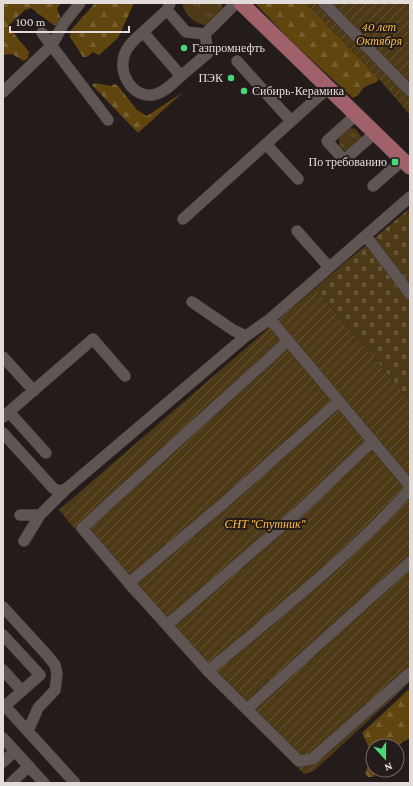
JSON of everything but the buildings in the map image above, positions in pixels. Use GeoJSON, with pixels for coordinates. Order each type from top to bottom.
{"type":"FeatureCollection","features":[{"type":"Feature","properties":{"kind":"main road"},"geometry":{"type":"LineString","coordinates":[[241,3],[406,164]]}},
{"type":"Feature","properties":{"kind":"street"},"geometry":{"type":"LineString","coordinates":[[3,92],[52,45],[64,23],[80,3]]}},
{"type":"Feature","properties":{"kind":"street"},"geometry":{"type":"LineString","coordinates":[[205,34],[236,3]]}},
{"type":"Feature","properties":{"kind":"street"},"geometry":{"type":"LineString","coordinates":[[324,3],[410,91]]}},
{"type":"Feature","properties":{"kind":"street"},"geometry":{"type":"LineString","coordinates":[[169,7],[186,32],[205,34],[208,53],[165,90],[152,95],[137,93],[128,82],[122,70],[124,56],[130,44],[169,7]]}},
{"type":"Feature","properties":{"kind":"street"},"geometry":{"type":"LineString","coordinates":[[143,32],[181,76]]}},
{"type":"Feature","properties":{"kind":"street"},"geometry":{"type":"LineString","coordinates":[[42,33],[108,120]]}},
{"type":"Feature","properties":{"kind":"street"},"geometry":{"type":"LineString","coordinates":[[236,61],[291,121]]}},
{"type":"Feature","properties":{"kind":"street"},"geometry":{"type":"LineString","coordinates":[[183,219],[328,88]]}},
{"type":"Feature","properties":{"kind":"street"},"geometry":{"type":"LineString","coordinates":[[356,115],[328,141],[344,160],[374,133]]}},
{"type":"Feature","properties":{"kind":"street"},"geometry":{"type":"LineString","coordinates":[[266,144],[298,179]]}},
{"type":"Feature","properties":{"kind":"street"},"geometry":{"type":"LineString","coordinates":[[373,186],[406,164]]}},
{"type":"Feature","properties":{"kind":"street"},"geometry":{"type":"LineString","coordinates":[[24,541],[40,515],[66,489],[246,336],[270,319],[410,197]]}},
{"type":"Feature","properties":{"kind":"street"},"geometry":{"type":"LineString","coordinates":[[297,231],[329,267]]}},
{"type":"Feature","properties":{"kind":"street"},"geometry":{"type":"LineString","coordinates":[[366,236],[410,294]]}},
{"type":"Feature","properties":{"kind":"street"},"geometry":{"type":"LineString","coordinates":[[192,302],[233,330],[246,336]]}},
{"type":"Feature","properties":{"kind":"street"},"geometry":{"type":"LineString","coordinates":[[270,319],[410,486]]}},
{"type":"Feature","properties":{"kind":"street"},"geometry":{"type":"LineString","coordinates":[[46,453],[6,414],[93,340],[125,376]]}},
{"type":"Feature","properties":{"kind":"street"},"geometry":{"type":"LineString","coordinates":[[288,341],[82,528],[208,671],[300,761],[312,759],[410,673]]}},
{"type":"Feature","properties":{"kind":"street"},"geometry":{"type":"LineString","coordinates":[[3,357],[34,391]]}},
{"type":"Feature","properties":{"kind":"street"},"geometry":{"type":"LineString","coordinates":[[129,583],[225,502],[339,401]]}},
{"type":"Feature","properties":{"kind":"street"},"geometry":{"type":"LineString","coordinates":[[3,433],[53,488],[59,490],[66,489]]}},
{"type":"Feature","properties":{"kind":"street"},"geometry":{"type":"LineString","coordinates":[[166,625],[298,512],[373,441]]}},
{"type":"Feature","properties":{"kind":"street"},"geometry":{"type":"LineString","coordinates":[[208,671],[337,561],[394,507],[410,489]]}},
{"type":"Feature","properties":{"kind":"street"},"geometry":{"type":"LineString","coordinates":[[20,515],[40,515]]}},
{"type":"Feature","properties":{"kind":"street"},"geometry":{"type":"LineString","coordinates":[[247,709],[410,562]]}},
{"type":"Feature","properties":{"kind":"street"},"geometry":{"type":"LineString","coordinates":[[3,607],[47,655],[55,665],[57,674],[55,690],[38,708],[28,731]]}},
{"type":"Feature","properties":{"kind":"street"},"geometry":{"type":"LineString","coordinates":[[3,635],[40,675],[4,707]]}},
{"type":"Feature","properties":{"kind":"street"},"geometry":{"type":"LineString","coordinates":[[3,670],[22,691]]}},
{"type":"Feature","properties":{"kind":"street"},"geometry":{"type":"LineString","coordinates":[[4,707],[75,783]]}},
{"type":"Feature","properties":{"kind":"street"},"geometry":{"type":"LineString","coordinates":[[4,707],[69,783]]}},
{"type":"Feature","properties":{"kind":"street"},"geometry":{"type":"LineString","coordinates":[[3,738],[29,766],[41,782]]}},
{"type":"Feature","properties":{"kind":"street"},"geometry":{"type":"LineString","coordinates":[[3,762],[15,751]]}},
{"type":"Feature","properties":{"kind":"street"},"geometry":{"type":"LineString","coordinates":[[10,783],[29,766]]}},
{"type":"Feature","properties":{"kind":"green space"},"geometry":{"type":"Polygon","coordinates":[[[3,3],[61,3],[57,9],[61,19],[55,26],[31,8],[25,10],[8,26],[29,52],[28,58],[24,61],[12,54],[3,55],[3,3]]]}},
{"type":"Feature","properties":{"kind":"green space"},"geometry":{"type":"Polygon","coordinates":[[[95,3],[134,3],[118,38],[99,55],[93,52],[87,57],[83,57],[70,37],[71,30],[95,3]]]}},
{"type":"Feature","properties":{"kind":"green space"},"geometry":{"type":"Polygon","coordinates":[[[182,3],[222,3],[222,7],[219,15],[210,25],[205,25],[196,22],[188,16],[182,3]]]}},
{"type":"Feature","properties":{"kind":"green space"},"geometry":{"type":"Polygon","coordinates":[[[255,3],[306,3],[379,79],[365,87],[357,96],[353,98],[290,40],[255,3]]]}},
{"type":"Feature","properties":{"kind":"green space","name":"40 лет Октября"},"geometry":{"type":"Polygon","coordinates":[[[306,3],[410,3],[410,115],[379,79],[306,3]]]}},
{"type":"Feature","properties":{"kind":"green space"},"geometry":{"type":"Polygon","coordinates":[[[95,83],[111,86],[115,84],[137,110],[147,116],[183,92],[138,133],[92,85],[95,83]]]}},
{"type":"Feature","properties":{"kind":"green space"},"geometry":{"type":"Polygon","coordinates":[[[351,128],[356,129],[362,138],[348,152],[341,148],[339,142],[343,133],[351,128]]]}},
{"type":"Feature","properties":{"kind":"green space"},"geometry":{"type":"Polygon","coordinates":[[[410,208],[410,400],[315,288],[410,208]]]}},
{"type":"Feature","properties":{"kind":"green space","name":"СНТ \"Спутник\""},"geometry":{"type":"Polygon","coordinates":[[[315,288],[410,400],[410,682],[314,771],[304,774],[130,594],[59,510],[315,288]]]}},
{"type":"Feature","properties":{"kind":"green space"},"geometry":{"type":"Polygon","coordinates":[[[410,688],[410,738],[405,741],[405,738],[365,738],[365,740],[362,733],[410,688]]]}},
{"type":"Feature","properties":{"kind":"place","name":"Газпромнефть"},"geometry":{"type":"Point","coordinates":[184,48]}},
{"type":"Feature","properties":{"kind":"place","name":"ПЭК"},"geometry":{"type":"Point","coordinates":[231,78]}},
{"type":"Feature","properties":{"kind":"place","name":"Сибирь-Керамика"},"geometry":{"type":"Point","coordinates":[244,91]}},
{"type":"Feature","properties":{"kind":"place","name":"По требованию"},"geometry":{"type":"Point","coordinates":[395,162]}}]}
